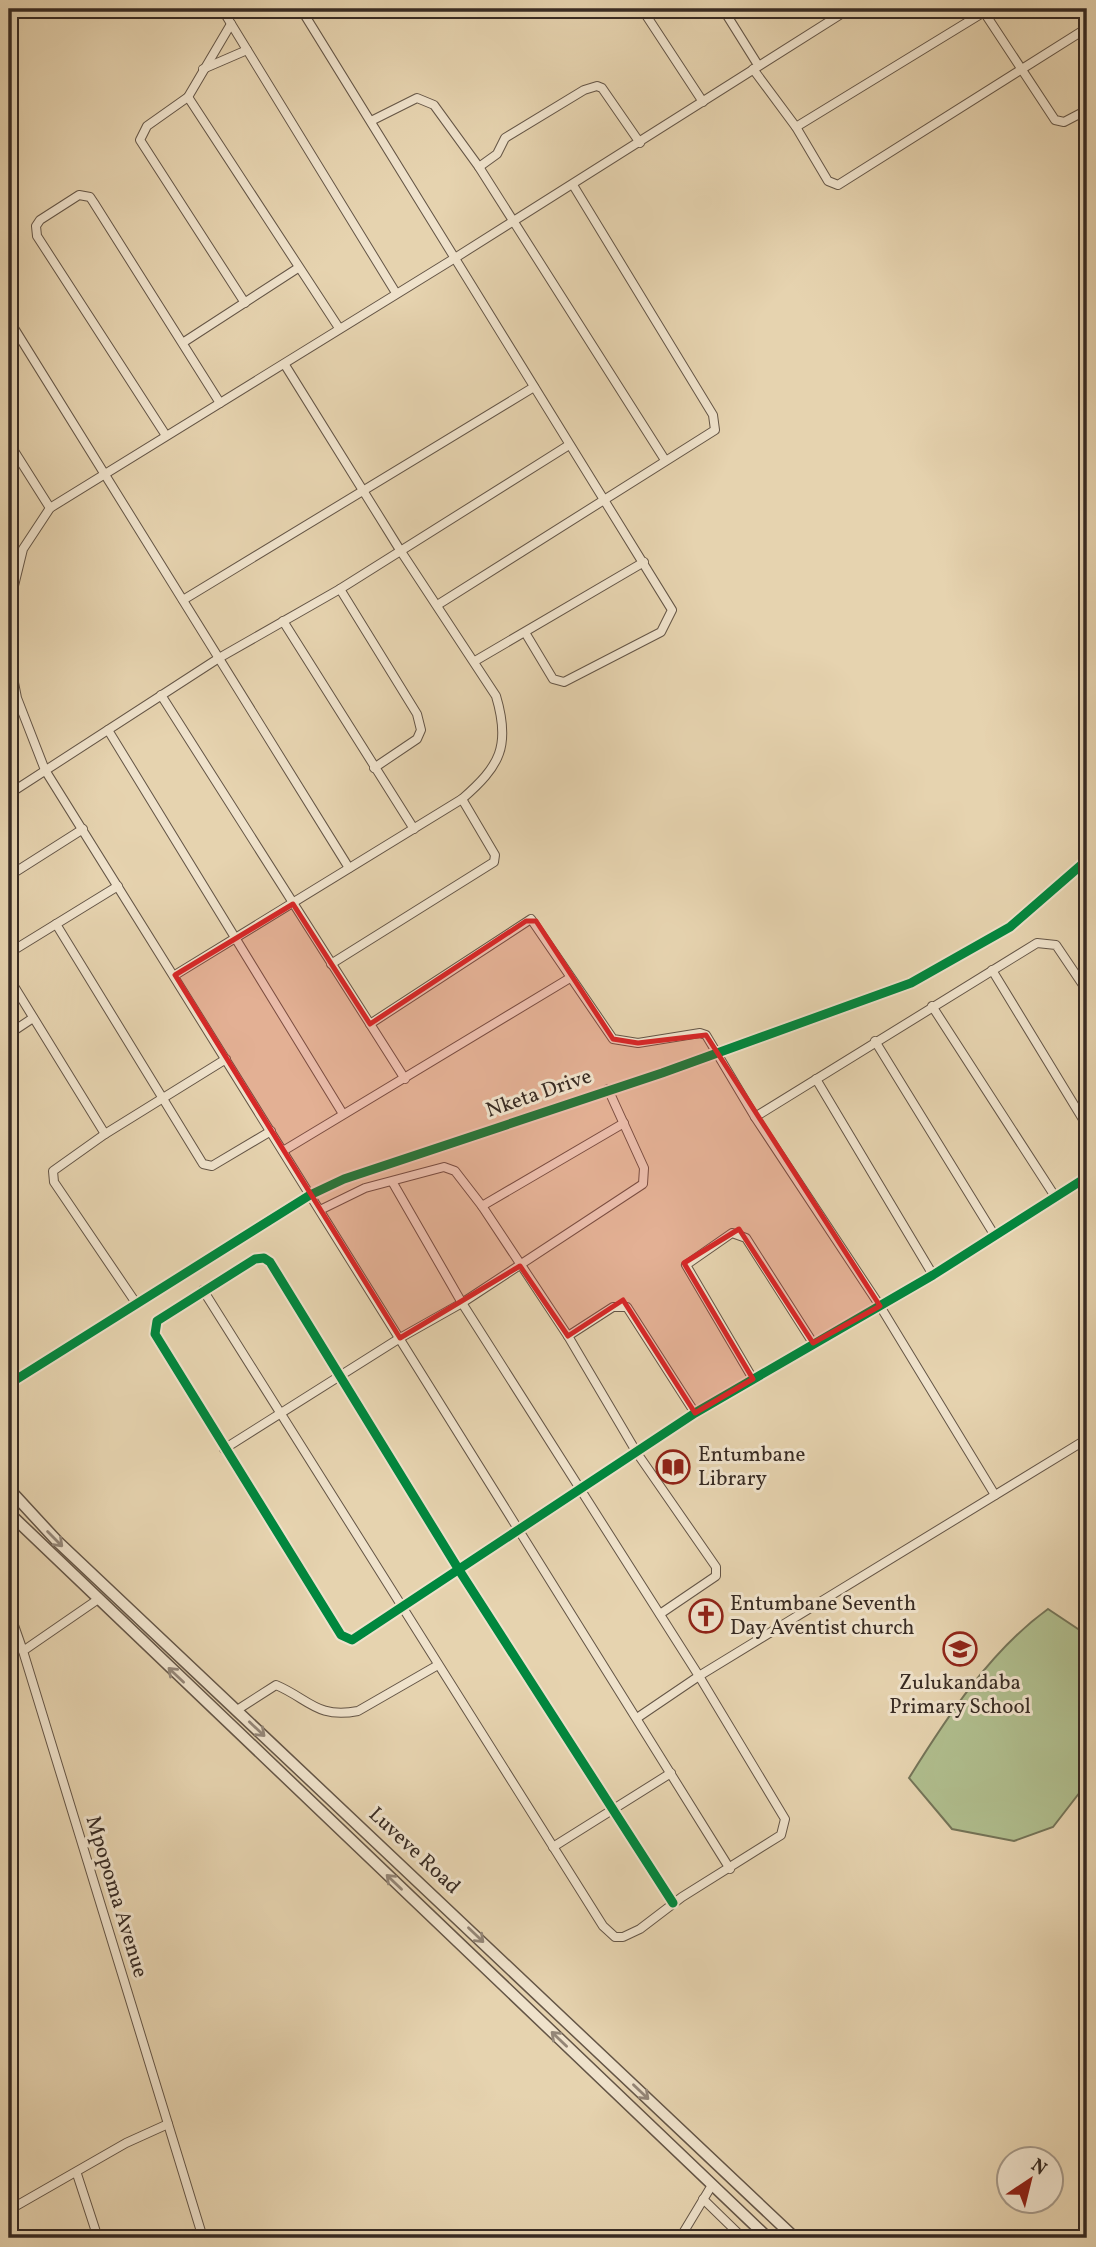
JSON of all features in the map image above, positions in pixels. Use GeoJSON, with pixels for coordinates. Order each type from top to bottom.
{"type":"FeatureCollection","features":[{"type":"Feature","properties":{"kind":"street"},"geometry":{"type":"LineString","coordinates":[[222,9],[396,293]]}},
{"type":"Feature","properties":{"kind":"street"},"geometry":{"type":"LineString","coordinates":[[301,9],[672,610],[660,632],[564,682],[553,679],[526,634]]}},
{"type":"Feature","properties":{"kind":"street"},"geometry":{"type":"LineString","coordinates":[[642,9],[703,102]]}},
{"type":"Feature","properties":{"kind":"street"},"geometry":{"type":"LineString","coordinates":[[723,9],[755,67],[796,127],[828,181],[838,185],[1087,29]]}},
{"type":"Feature","properties":{"kind":"street"},"geometry":{"type":"LineString","coordinates":[[9,606],[23,549],[50,508],[104,471],[285,365],[339,328],[573,185],[849,9]]}},
{"type":"Feature","properties":{"kind":"street"},"geometry":{"type":"LineString","coordinates":[[796,127],[985,10],[1055,121],[1064,122],[1087,110]]}},
{"type":"Feature","properties":{"kind":"street"},"geometry":{"type":"LineString","coordinates":[[231,24],[188,97],[147,126],[140,140],[245,303]]}},
{"type":"Feature","properties":{"kind":"street"},"geometry":{"type":"LineString","coordinates":[[203,69],[247,50]]}},
{"type":"Feature","properties":{"kind":"street"},"geometry":{"type":"LineString","coordinates":[[478,167],[497,154],[505,138],[584,90],[597,86],[603,88],[640,143]]}},
{"type":"Feature","properties":{"kind":"street"},"geometry":{"type":"LineString","coordinates":[[188,97],[339,328]]}},
{"type":"Feature","properties":{"kind":"street"},"geometry":{"type":"LineString","coordinates":[[371,121],[416,98],[426,99],[435,105],[478,167],[511,223],[666,460]]}},
{"type":"Feature","properties":{"kind":"street"},"geometry":{"type":"LineString","coordinates":[[439,604],[715,430],[715,418],[573,185]]}},
{"type":"Feature","properties":{"kind":"street"},"geometry":{"type":"LineString","coordinates":[[165,434],[37,236],[36,226],[40,220],[79,195],[90,197],[184,342],[220,403]]}},
{"type":"Feature","properties":{"kind":"street"},"geometry":{"type":"LineString","coordinates":[[184,342],[298,268]]}},
{"type":"Feature","properties":{"kind":"street"},"geometry":{"type":"LineString","coordinates":[[9,320],[349,868]]}},
{"type":"Feature","properties":{"kind":"street"},"geometry":{"type":"LineString","coordinates":[[175,975],[462,799],[489,775],[503,743],[502,715],[496,696],[439,604],[400,550],[285,365]]}},
{"type":"Feature","properties":{"kind":"street"},"geometry":{"type":"LineString","coordinates":[[183,600],[534,387]]}},
{"type":"Feature","properties":{"kind":"street"},"geometry":{"type":"LineString","coordinates":[[9,443],[50,508]]}},
{"type":"Feature","properties":{"kind":"street"},"geometry":{"type":"LineString","coordinates":[[9,794],[219,658],[340,589],[569,445]]}},
{"type":"Feature","properties":{"kind":"street"},"geometry":{"type":"LineString","coordinates":[[475,661],[526,634],[644,562]]}},
{"type":"Feature","properties":{"kind":"street"},"geometry":{"type":"LineString","coordinates":[[340,589],[417,715],[421,730],[417,739],[374,768]]}},
{"type":"Feature","properties":{"kind":"street"},"geometry":{"type":"LineString","coordinates":[[283,621],[414,829]]}},
{"type":"Feature","properties":{"kind":"street"},"geometry":{"type":"LineString","coordinates":[[9,657],[17,698],[45,770],[638,1717],[730,1869]]}},
{"type":"Feature","properties":{"kind":"street"},"geometry":{"type":"LineString","coordinates":[[161,695],[405,1079]]}},
{"type":"Feature","properties":{"kind":"street"},"geometry":{"type":"LineString","coordinates":[[108,730],[343,1114]]}},
{"type":"Feature","properties":{"kind":"street"},"geometry":{"type":"LineString","coordinates":[[331,964],[494,862],[495,855],[462,799]]}},
{"type":"Feature","properties":{"kind":"street"},"geometry":{"type":"LineString","coordinates":[[9,876],[83,829]]}},
{"type":"Feature","properties":{"kind":"street","name":"Nketa Drive"},"geometry":{"type":"LineString","coordinates":[[9,1384],[310,1195],[344,1179],[717,1053],[911,983],[963,956],[1010,927],[1087,859]]}},
{"type":"Feature","properties":{"kind":"street"},"geometry":{"type":"LineString","coordinates":[[9,953],[118,886]]}},
{"type":"Feature","properties":{"kind":"street"},"geometry":{"type":"LineString","coordinates":[[370,1024],[529,919],[536,921],[570,978],[613,1039],[638,1043],[704,1034],[755,1117],[880,1306],[995,1495]]}},
{"type":"Feature","properties":{"kind":"street"},"geometry":{"type":"LineString","coordinates":[[56,924],[203,1164],[208,1166],[271,1130]]}},
{"type":"Feature","properties":{"kind":"street"},"geometry":{"type":"LineString","coordinates":[[755,1117],[1037,943],[1050,942],[1061,950],[1087,991]]}},
{"type":"Feature","properties":{"kind":"street"},"geometry":{"type":"LineString","coordinates":[[992,970],[1087,1125]]}},
{"type":"Feature","properties":{"kind":"street"},"geometry":{"type":"LineString","coordinates":[[9,978],[105,1134]]}},
{"type":"Feature","properties":{"kind":"street"},"geometry":{"type":"LineString","coordinates":[[284,1151],[570,978]]}},
{"type":"Feature","properties":{"kind":"street"},"geometry":{"type":"LineString","coordinates":[[932,1006],[1056,1198]]}},
{"type":"Feature","properties":{"kind":"street"},"geometry":{"type":"LineString","coordinates":[[9,1034],[33,1018]]}},
{"type":"Feature","properties":{"kind":"street"},"geometry":{"type":"LineString","coordinates":[[875,1041],[995,1236]]}},
{"type":"Feature","properties":{"kind":"street"},"geometry":{"type":"LineString","coordinates":[[136,1303],[52,1175],[55,1167],[226,1059]]}},
{"type":"Feature","properties":{"kind":"street"},"geometry":{"type":"LineString","coordinates":[[817,1079],[933,1275]]}},
{"type":"Feature","properties":{"kind":"street"},"geometry":{"type":"LineString","coordinates":[[224,1449],[400,1338],[462,1303],[643,1184],[644,1168],[608,1089]]}},
{"type":"Feature","properties":{"kind":"street"},"geometry":{"type":"LineString","coordinates":[[482,1206],[624,1123]]}},
{"type":"Feature","properties":{"kind":"street"},"geometry":{"type":"LineString","coordinates":[[320,1210],[365,1188],[448,1167],[482,1206],[568,1336],[637,1453],[718,1570],[716,1576],[660,1614]]}},
{"type":"Feature","properties":{"kind":"street"},"geometry":{"type":"LineString","coordinates":[[673,1903],[459,1570],[270,1262],[264,1258],[256,1259],[157,1321],[155,1334],[224,1449],[346,1640],[358,1636],[401,1607],[459,1570],[521,1531],[695,1413],[933,1275],[1087,1177]]}},
{"type":"Feature","properties":{"kind":"street"},"geometry":{"type":"LineString","coordinates":[[203,1290],[603,1926],[615,1937],[623,1937],[640,1929],[673,1903],[781,1835],[785,1819],[699,1676],[462,1303],[393,1183]]}},
{"type":"Feature","properties":{"kind":"street"},"geometry":{"type":"LineString","coordinates":[[753,1379],[686,1265],[732,1233],[746,1238],[813,1343]]}},
{"type":"Feature","properties":{"kind":"street"},"geometry":{"type":"LineString","coordinates":[[568,1336],[613,1307],[627,1307],[695,1413]]}},
{"type":"Feature","properties":{"kind":"street"},"geometry":{"type":"LineString","coordinates":[[638,1717],[699,1676],[1087,1439]]}},
{"type":"Feature","properties":{"kind":"street","name":"Luveve Road"},"geometry":{"type":"LineString","coordinates":[[9,1489],[57,1541],[795,2238]]}},
{"type":"Feature","properties":{"kind":"street","name":"Luveve Road"},"geometry":{"type":"LineString","coordinates":[[9,1513],[97,1600],[768,2238]]}},
{"type":"Feature","properties":{"kind":"street"},"geometry":{"type":"LineString","coordinates":[[23,1651],[97,1600]]}},
{"type":"Feature","properties":{"kind":"street","name":"Mpopoma Avenue"},"geometry":{"type":"LineString","coordinates":[[9,1611],[203,2238]]}},
{"type":"Feature","properties":{"kind":"street"},"geometry":{"type":"LineString","coordinates":[[237,1710],[276,1685],[321,1710],[344,1713],[358,1711],[438,1665]]}},
{"type":"Feature","properties":{"kind":"street"},"geometry":{"type":"LineString","coordinates":[[553,1847],[671,1773]]}},
{"type":"Feature","properties":{"kind":"street"},"geometry":{"type":"LineString","coordinates":[[9,2210],[77,2174],[126,2143],[168,2124]]}},
{"type":"Feature","properties":{"kind":"street"},"geometry":{"type":"LineString","coordinates":[[77,2174],[98,2238]]}},
{"type":"Feature","properties":{"kind":"street"},"geometry":{"type":"LineString","coordinates":[[680,2238],[712,2185]]}},
{"type":"Feature","properties":{"kind":"street"},"geometry":{"type":"LineString","coordinates":[[703,2199],[743,2238]]}},
{"type":"Feature","properties":{"kind":"highlighted area"},"geometry":{"type":"Polygon","coordinates":[[[293,904],[370,1024],[526,921],[536,921],[613,1039],[638,1043],[706,1035],[880,1306],[813,1343],[739,1229],[684,1263],[753,1379],[695,1413],[623,1300],[568,1336],[520,1266],[400,1338],[175,975],[293,904]]]}},
{"type":"Feature","properties":{"kind":"green space"},"geometry":{"type":"Polygon","coordinates":[[[1048,1609],[1087,1635],[1087,1783],[1053,1827],[1014,1841],[952,1829],[909,1778],[971,1686],[1007,1645],[1048,1609]]]}},
{"type":"Feature","properties":{"kind":"cycle path"},"geometry":{"type":"LineString","coordinates":[[9,1384],[310,1195],[344,1179],[662,1073],[911,983],[1010,927],[1087,860]]}},
{"type":"Feature","properties":{"kind":"cycle path"},"geometry":{"type":"LineString","coordinates":[[673,1903],[459,1570],[270,1262],[264,1258],[255,1259],[157,1321],[155,1334],[341,1635],[352,1640],[695,1413],[933,1275],[1087,1177]]}},
{"type":"Feature","properties":{"kind":"place","name":"Entumbane Library"},"geometry":{"type":"Point","coordinates":[673,1467]}},
{"type":"Feature","properties":{"kind":"place","name":"Entumbane Seventh Day Aventist church"},"geometry":{"type":"Point","coordinates":[706,1616]}},
{"type":"Feature","properties":{"kind":"place","name":"Zulukandaba Primary School"},"geometry":{"type":"Point","coordinates":[960,1649]}}]}
